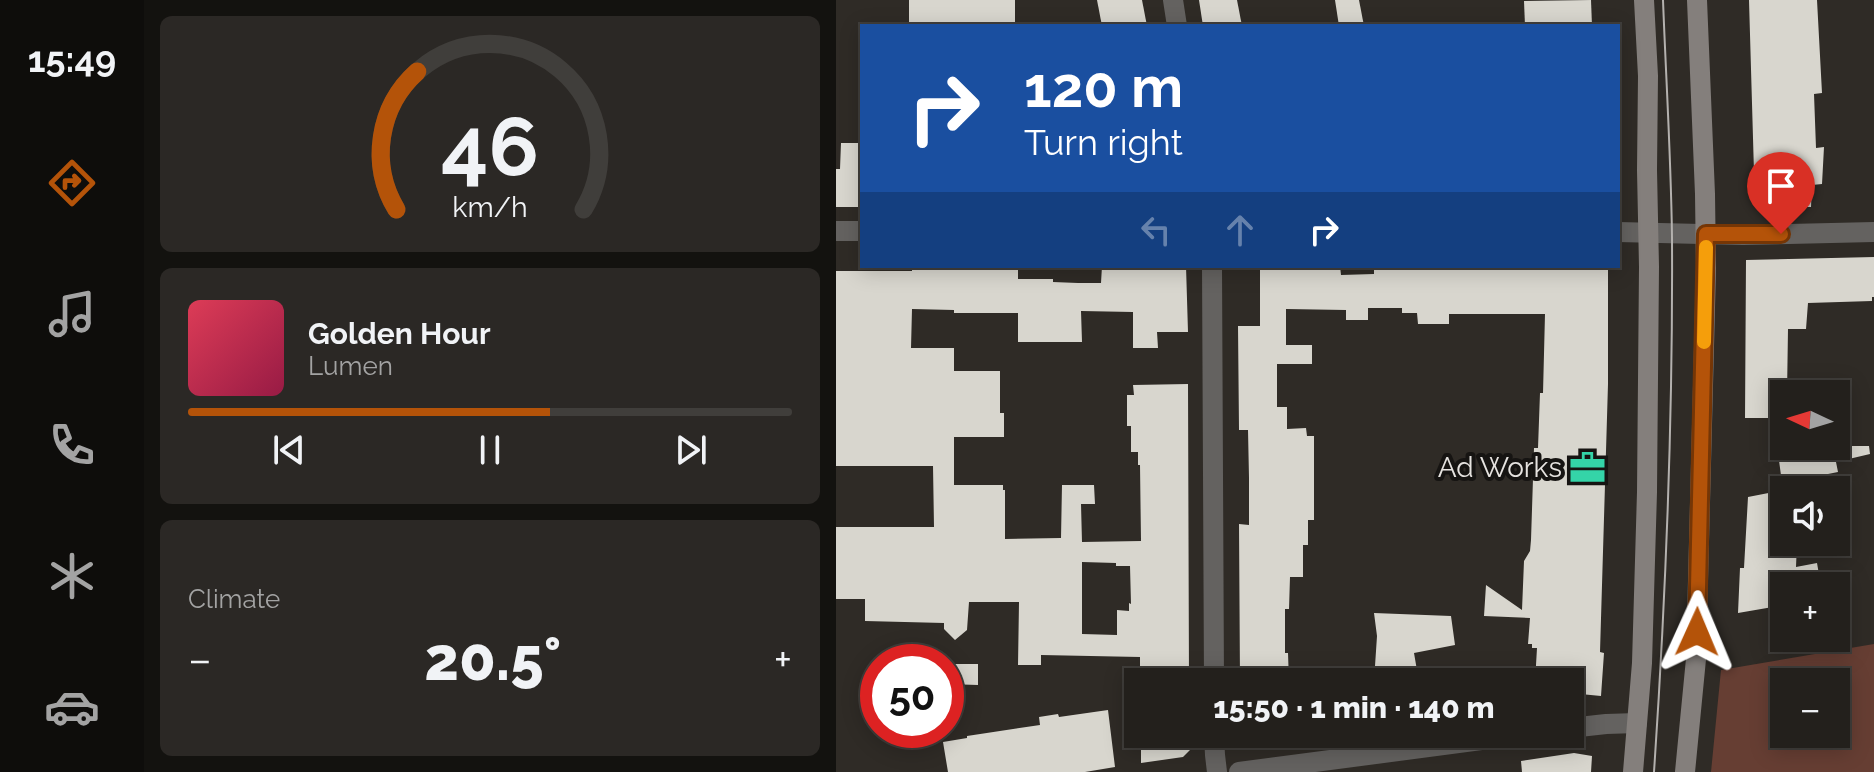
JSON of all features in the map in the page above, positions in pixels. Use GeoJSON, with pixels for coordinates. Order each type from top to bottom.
{"type":"FeatureCollection","features":[{"type":"Feature","properties":{"kind":"main road"},"geometry":{"type":"LineString","coordinates":[[1633,772],[1642,663],[1647,492],[1648,76],[1644,0]]}},
{"type":"Feature","properties":{"kind":"main road"},"geometry":{"type":"LineString","coordinates":[[1685,772],[1696,659],[1706,234],[1697,0]]}},
{"type":"Feature","properties":{"kind":"street"},"geometry":{"type":"LineString","coordinates":[[1173,0],[1177,24]]}},
{"type":"Feature","properties":{"kind":"street"},"geometry":{"type":"LineString","coordinates":[[836,231],[860,231]]}},
{"type":"Feature","properties":{"kind":"street"},"geometry":{"type":"LineString","coordinates":[[1620,232],[1773,235],[1874,232]]}},
{"type":"Feature","properties":{"kind":"street"},"geometry":{"type":"LineString","coordinates":[[1212,268],[1214,668]]}},
{"type":"Feature","properties":{"kind":"street"},"geometry":{"type":"LineString","coordinates":[[1584,726],[1637,723]]}},
{"type":"Feature","properties":{"kind":"street"},"geometry":{"type":"LineString","coordinates":[[1215,748],[1217,772]]}},
{"type":"Feature","properties":{"kind":"street"},"geometry":{"type":"LineString","coordinates":[[1239,772],[1422,748]]}},
{"type":"Feature","properties":{"kind":"shaded area"},"geometry":{"type":"Polygon","coordinates":[[[1874,644],[1874,772],[1711,772],[1721,670],[1827,652],[1850,652],[1850,648],[1874,644]]]}},
{"type":"Feature","properties":{"kind":"building"},"geometry":{"type":"Polygon","coordinates":[[[909,0],[1015,0],[1015,24],[909,24],[909,0]]]}},
{"type":"Feature","properties":{"kind":"building"},"geometry":{"type":"Polygon","coordinates":[[[1097,0],[1142,0],[1147,24],[1102,24],[1097,0]]]}},
{"type":"Feature","properties":{"kind":"building"},"geometry":{"type":"Polygon","coordinates":[[[1199,0],[1237,0],[1242,24],[1203,24],[1199,0]]]}},
{"type":"Feature","properties":{"kind":"building"},"geometry":{"type":"Polygon","coordinates":[[[1335,0],[1359,0],[1364,24],[1339,24],[1335,0]]]}},
{"type":"Feature","properties":{"kind":"building"},"geometry":{"type":"Polygon","coordinates":[[[1591,0],[1592,24],[1525,24],[1524,1],[1591,0]]]}},
{"type":"Feature","properties":{"kind":"building"},"geometry":{"type":"Polygon","coordinates":[[[1749,0],[1817,0],[1822,93],[1814,94],[1816,148],[1824,147],[1822,184],[1812,185],[1811,207],[1755,207],[1749,0]]]}},
{"type":"Feature","properties":{"kind":"building"},"geometry":{"type":"Polygon","coordinates":[[[841,143],[860,143],[860,207],[836,207],[836,169],[840,169],[841,143]]]}},
{"type":"Feature","properties":{"kind":"building"},"geometry":{"type":"Polygon","coordinates":[[[1874,257],[1872,301],[1808,303],[1806,329],[1788,329],[1787,380],[1770,380],[1770,418],[1745,418],[1746,260],[1874,257]]]}},
{"type":"Feature","properties":{"kind":"building"},"geometry":{"type":"Polygon","coordinates":[[[1018,268],[1018,279],[1101,283],[1102,268],[1186,268],[1188,332],[1157,332],[1158,348],[1133,348],[1133,312],[1081,311],[1082,342],[1018,342],[1018,313],[954,313],[954,310],[912,309],[911,348],[954,348],[954,371],[1000,371],[1000,413],[1004,413],[1004,437],[954,437],[954,485],[1003,485],[1005,539],[1061,538],[1062,485],[1094,485],[1095,504],[1081,504],[1082,542],[1141,541],[1140,465],[1138,452],[1131,452],[1127,395],[1134,395],[1133,385],[1188,384],[1189,668],[1140,668],[1140,657],[1041,655],[1041,665],[1018,665],[1019,602],[969,602],[967,630],[955,640],[944,629],[944,623],[865,621],[865,599],[836,599],[836,527],[934,527],[933,466],[836,466],[836,271],[1018,268]],[[1082,562],[1082,634],[1117,635],[1117,610],[1129,611],[1131,604],[1130,566],[1082,562]]]}},
{"type":"Feature","properties":{"kind":"building"},"geometry":{"type":"Polygon","coordinates":[[[1260,268],[1340,268],[1341,275],[1374,274],[1374,268],[1608,268],[1601,696],[1584,694],[1584,668],[1536,668],[1537,648],[1528,644],[1530,618],[1484,616],[1486,585],[1522,610],[1524,561],[1530,551],[1531,540],[1534,448],[1538,448],[1540,393],[1543,393],[1545,314],[1449,314],[1449,324],[1418,324],[1417,313],[1402,313],[1402,308],[1368,308],[1368,320],[1346,320],[1346,310],[1286,309],[1286,345],[1312,345],[1312,364],[1277,364],[1277,407],[1287,407],[1287,429],[1306,428],[1307,436],[1314,436],[1314,520],[1308,520],[1308,545],[1303,545],[1303,577],[1290,577],[1289,609],[1285,609],[1285,653],[1288,653],[1289,668],[1240,668],[1239,524],[1249,525],[1249,478],[1248,430],[1239,430],[1238,326],[1260,326],[1260,268]]]}},
{"type":"Feature","properties":{"kind":"building"},"geometry":{"type":"Polygon","coordinates":[[[1850,446],[1869,446],[1870,454],[1850,459],[1850,446]]]}},
{"type":"Feature","properties":{"kind":"building"},"geometry":{"type":"Polygon","coordinates":[[[1779,460],[1844,460],[1836,462],[1838,472],[1829,476],[1781,476],[1779,460]]]}},
{"type":"Feature","properties":{"kind":"building"},"geometry":{"type":"Polygon","coordinates":[[[1770,493],[1770,556],[1796,556],[1796,567],[1817,563],[1819,572],[1770,572],[1770,607],[1738,613],[1740,568],[1744,568],[1748,497],[1770,493]]]}},
{"type":"Feature","properties":{"kind":"building"},"geometry":{"type":"Polygon","coordinates":[[[1374,613],[1451,616],[1455,645],[1414,653],[1417,668],[1371,668],[1375,666],[1377,636],[1374,613]]]}},
{"type":"Feature","properties":{"kind":"building"},"geometry":{"type":"Polygon","coordinates":[[[964,664],[978,664],[978,685],[964,685],[964,664]]]}},
{"type":"Feature","properties":{"kind":"building"},"geometry":{"type":"Polygon","coordinates":[[[1108,710],[1115,767],[1085,772],[948,772],[944,748],[964,748],[967,736],[1040,725],[1039,717],[1058,714],[1059,717],[1108,710]]]}},
{"type":"Feature","properties":{"kind":"building"},"geometry":{"type":"Polygon","coordinates":[[[1141,748],[1190,748],[1183,757],[1141,763],[1141,748]]]}},
{"type":"Feature","properties":{"kind":"building"},"geometry":{"type":"Polygon","coordinates":[[[1574,753],[1592,756],[1591,772],[1522,772],[1521,761],[1574,753]]]}},
{"type":"Feature","properties":{"kind":"tram line"},"geometry":{"type":"LineString","coordinates":[[1654,772],[1665,572],[1672,304],[1663,0]]}},
{"type":"Feature","properties":{"kind":"slow traffic"},"geometry":{"type":"LineString","coordinates":[[1704,342],[1706,247]]}},
{"type":"Feature","properties":{"kind":"place","name":"Ad Works"},"geometry":{"type":"Point","coordinates":[1588,467]}},
{"type":"Feature","properties":{"kind":"route"},"geometry":{"type":"LineString","coordinates":[[1697,632],[1706,234],[1781,234]]}}]}
